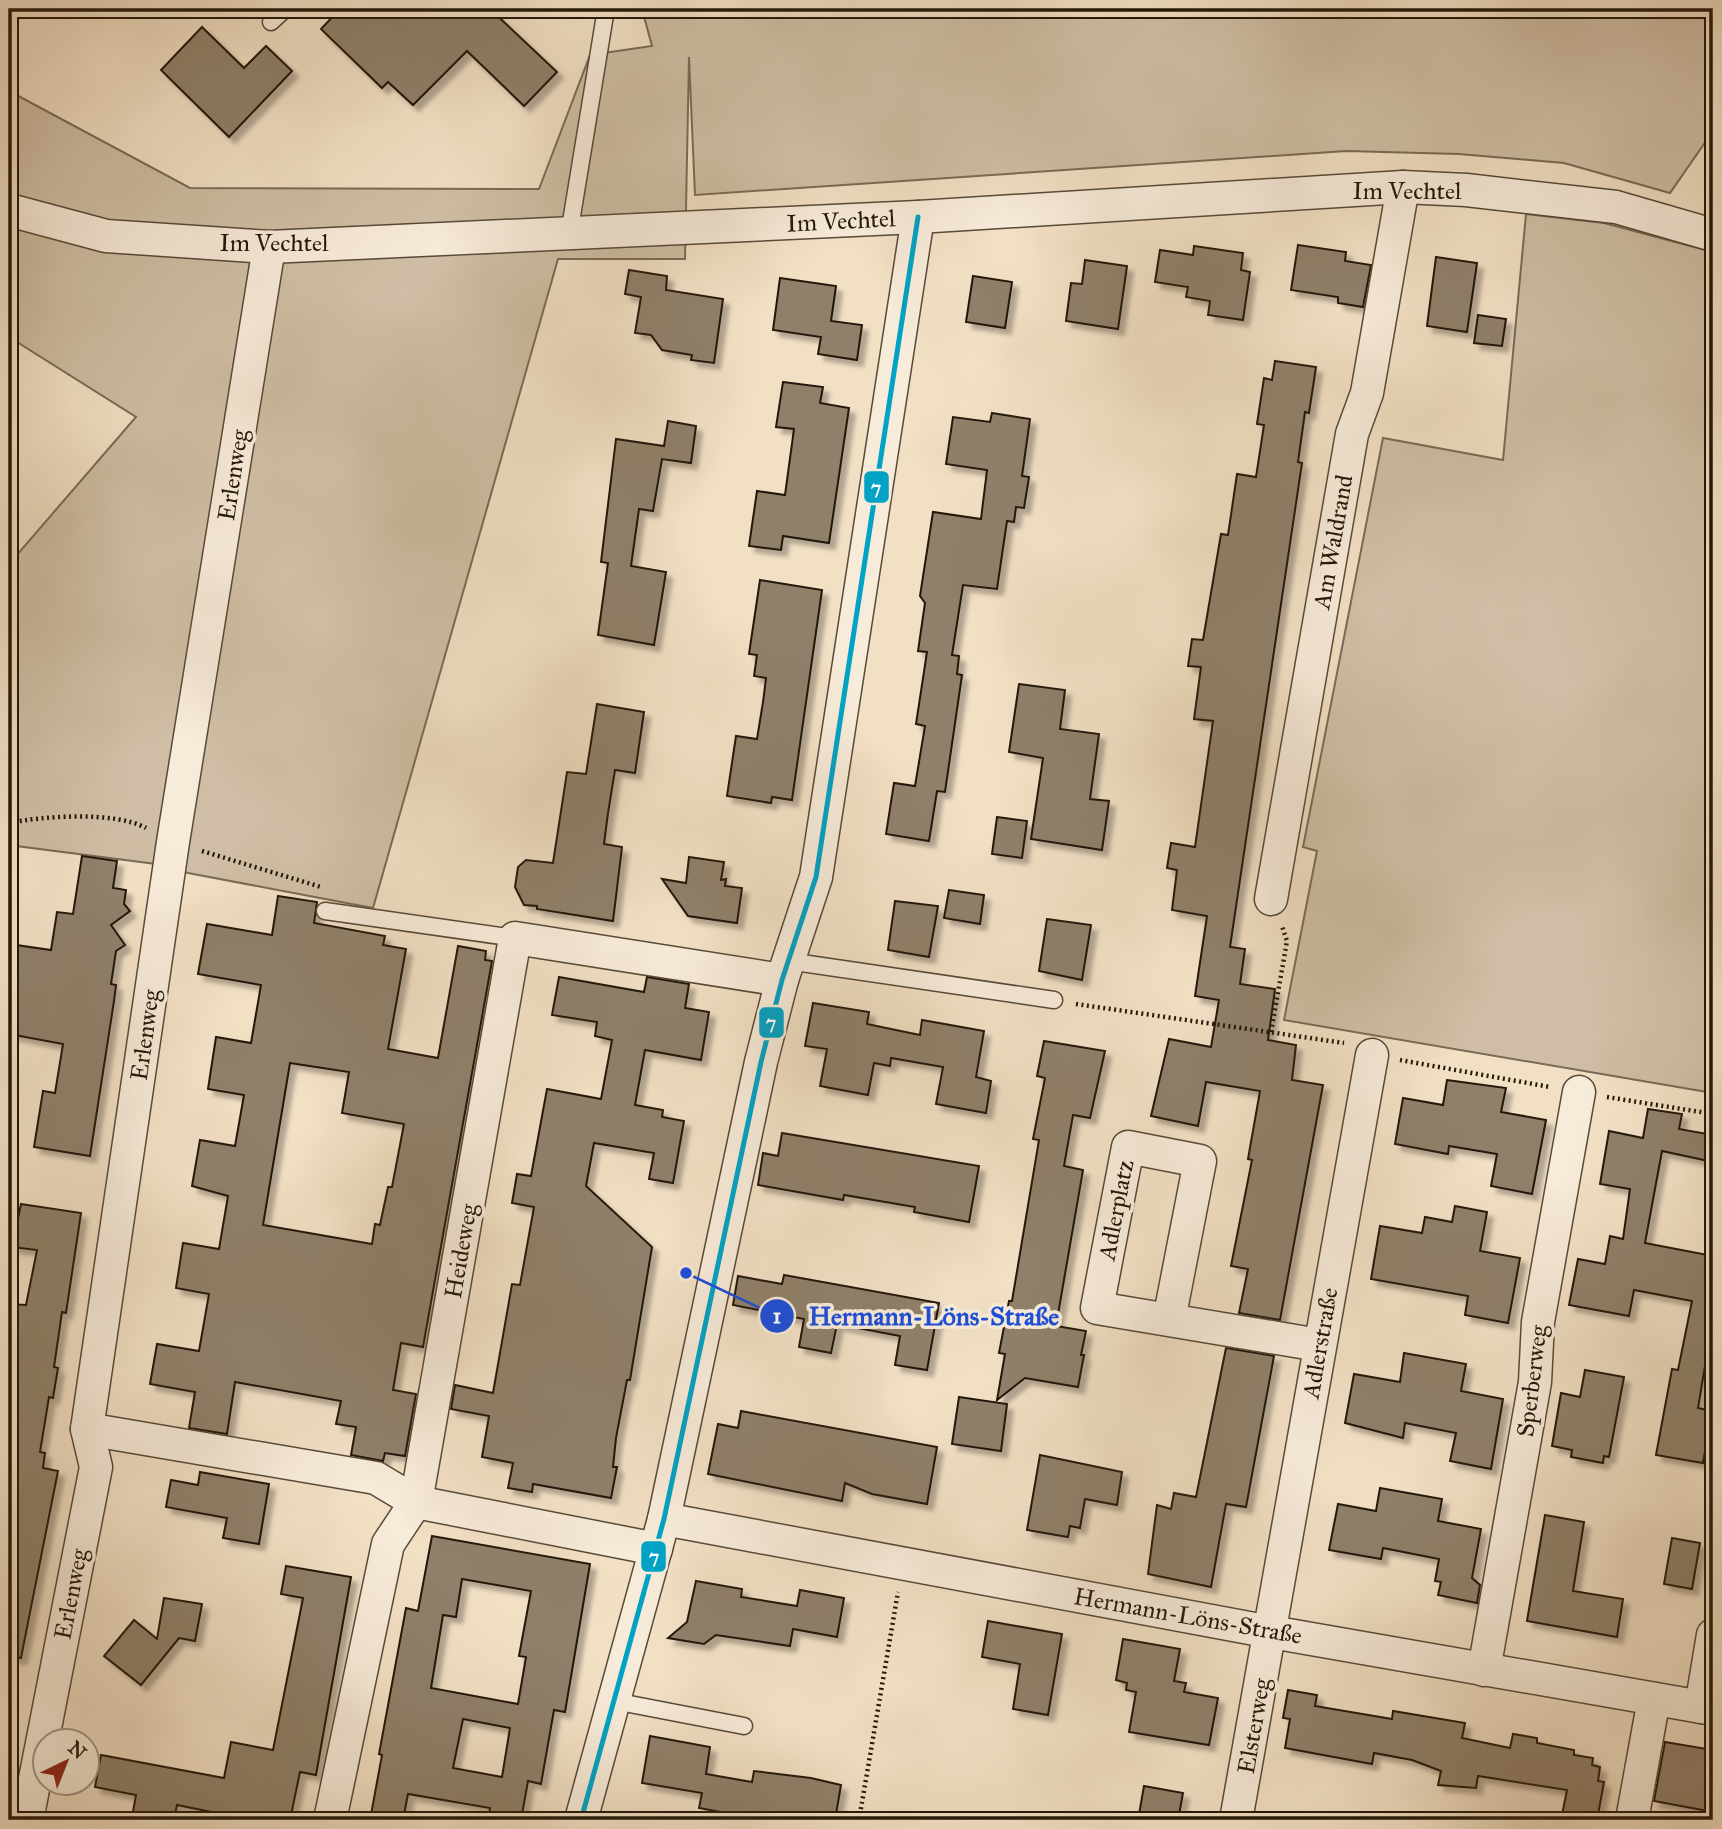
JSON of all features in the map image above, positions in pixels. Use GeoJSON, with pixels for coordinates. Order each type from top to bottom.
{"type":"FeatureCollection","features":[{"type":"Feature","properties":{"kind":"street","name":"Im Vechtel"},"geometry":{"type":"LineString","coordinates":[[9,210],[106,236],[269,247],[918,217],[1403,187],[1466,190],[1616,207],[1713,235]]}},
{"type":"Feature","properties":{"kind":"street","name":"Am Waldrand"},"geometry":{"type":"LineString","coordinates":[[1271,900],[1352,435],[1367,393],[1403,187]]}},
{"type":"Feature","properties":{"kind":"street"},"geometry":{"type":"LineString","coordinates":[[582,1820],[660,1534],[761,1062],[785,970],[816,877],[918,217]]}},
{"type":"Feature","properties":{"kind":"street","name":"Erlenweg"},"geometry":{"type":"LineString","coordinates":[[27,1820],[96,1467],[87,1429],[173,842],[269,247]]}},
{"type":"Feature","properties":{"kind":"street"},"geometry":{"type":"LineString","coordinates":[[515,938],[785,970]]}},
{"type":"Feature","properties":{"kind":"street","name":"Heideweg"},"geometry":{"type":"LineString","coordinates":[[330,1820],[388,1544],[416,1502],[515,938]]}},
{"type":"Feature","properties":{"kind":"street","name":"Adlerstraße"},"geometry":{"type":"LineString","coordinates":[[1271,1632],[1319,1345],[1372,1055]]}},
{"type":"Feature","properties":{"kind":"street","name":"Sperberweg"},"geometry":{"type":"LineString","coordinates":[[1484,1670],[1535,1382],[1538,1322],[1579,1092]]}},
{"type":"Feature","properties":{"kind":"street","name":"Adlerplatz"},"geometry":{"type":"LineString","coordinates":[[1170,1320],[1200,1161],[1128,1147],[1097,1308],[1319,1345]]}},
{"type":"Feature","properties":{"kind":"street","name":"Hermann-Löns-Straße"},"geometry":{"type":"LineString","coordinates":[[87,1429],[376,1478],[416,1502],[902,1563],[1271,1632],[1707,1708]]}},
{"type":"Feature","properties":{"kind":"street","name":"Elsterweg"},"geometry":{"type":"LineString","coordinates":[[1236,1820],[1271,1632]]}},
{"type":"Feature","properties":{"kind":"street"},"geometry":{"type":"LineString","coordinates":[[1707,1708],[1713,1635]]}},
{"type":"Feature","properties":{"kind":"street"},"geometry":{"type":"LineString","coordinates":[[1632,1820],[1654,1699]]}},
{"type":"Feature","properties":{"kind":"lane"},"geometry":{"type":"LineString","coordinates":[[271,22],[285,9]]}},
{"type":"Feature","properties":{"kind":"lane"},"geometry":{"type":"LineString","coordinates":[[569,234],[606,9]]}},
{"type":"Feature","properties":{"kind":"lane"},"geometry":{"type":"LineString","coordinates":[[325,911],[515,938]]}},
{"type":"Feature","properties":{"kind":"lane"},"geometry":{"type":"LineString","coordinates":[[785,970],[1054,1000]]}},
{"type":"Feature","properties":{"kind":"lane"},"geometry":{"type":"LineString","coordinates":[[614,1702],[744,1726]]}},
{"type":"Feature","properties":{"kind":"path"},"geometry":{"type":"LineString","coordinates":[[9,823],[30,819],[101,818],[139,824],[173,842],[354,897],[362,916]]}},
{"type":"Feature","properties":{"kind":"path"},"geometry":{"type":"LineString","coordinates":[[1271,900],[1287,941],[1271,1032]]}},
{"type":"Feature","properties":{"kind":"path"},"geometry":{"type":"LineString","coordinates":[[859,1820],[902,1563]]}},
{"type":"Feature","properties":{"kind":"shaded area"},"geometry":{"type":"Polygon","coordinates":[[[642,9],[1713,9],[1713,131],[1670,193],[1564,163],[1459,154],[1346,151],[695,195],[689,57],[685,259],[558,259],[373,908],[188,873],[156,864],[9,845],[9,564],[136,417],[9,337],[9,91],[190,188],[539,189],[590,55],[652,46],[642,9]]]}},
{"type":"Feature","properties":{"kind":"shaded area"},"geometry":{"type":"Polygon","coordinates":[[[1526,214],[1604,223],[1713,252],[1713,1093],[1284,1020],[1317,851],[1303,847],[1383,438],[1503,460],[1526,214]]]}},
{"type":"Feature","properties":{"kind":"building"},"geometry":{"type":"Polygon","coordinates":[[[340,9],[490,9],[557,72],[524,106],[467,51],[413,105],[388,82],[382,88],[321,29],[340,9]]]}},
{"type":"Feature","properties":{"kind":"building"},"geometry":{"type":"Polygon","coordinates":[[[202,27],[244,68],[266,46],[292,71],[229,137],[161,70],[202,27]]]}},
{"type":"Feature","properties":{"kind":"building"},"geometry":{"type":"Polygon","coordinates":[[[1298,245],[1346,252],[1345,261],[1371,265],[1363,307],[1338,303],[1338,297],[1291,290],[1298,245]]]}},
{"type":"Feature","properties":{"kind":"building"},"geometry":{"type":"Polygon","coordinates":[[[1194,246],[1243,253],[1241,270],[1250,272],[1243,320],[1208,315],[1210,301],[1186,297],[1188,287],[1155,282],[1160,250],[1193,255],[1194,246]]]}},
{"type":"Feature","properties":{"kind":"building"},"geometry":{"type":"Polygon","coordinates":[[[1436,257],[1477,263],[1467,332],[1427,326],[1436,257]]]}},
{"type":"Feature","properties":{"kind":"building"},"geometry":{"type":"Polygon","coordinates":[[[1085,260],[1127,266],[1118,329],[1066,321],[1071,283],[1082,284],[1085,260]]]}},
{"type":"Feature","properties":{"kind":"building"},"geometry":{"type":"Polygon","coordinates":[[[629,270],[667,276],[666,290],[723,299],[714,363],[691,360],[692,355],[662,350],[651,335],[635,333],[641,297],[625,294],[629,270]]]}},
{"type":"Feature","properties":{"kind":"building"},"geometry":{"type":"Polygon","coordinates":[[[973,276],[1012,282],[1005,328],[966,322],[973,276]]]}},
{"type":"Feature","properties":{"kind":"building"},"geometry":{"type":"Polygon","coordinates":[[[780,278],[836,286],[831,321],[862,325],[857,360],[818,354],[821,337],[773,330],[780,278]]]}},
{"type":"Feature","properties":{"kind":"building"},"geometry":{"type":"Polygon","coordinates":[[[1478,315],[1506,319],[1502,346],[1474,343],[1478,315]]]}},
{"type":"Feature","properties":{"kind":"building"},"geometry":{"type":"Polygon","coordinates":[[[1275,361],[1316,367],[1309,413],[1305,412],[1298,462],[1302,463],[1230,947],[1245,949],[1240,984],[1275,989],[1268,1040],[1296,1045],[1292,1080],[1323,1085],[1280,1320],[1239,1313],[1248,1269],[1231,1266],[1252,1160],[1248,1159],[1260,1091],[1206,1082],[1198,1126],[1151,1116],[1169,1039],[1211,1047],[1219,1000],[1195,996],[1207,916],[1172,910],[1177,870],[1167,868],[1171,843],[1195,847],[1213,721],[1194,719],[1201,667],[1188,666],[1192,639],[1203,640],[1221,534],[1228,535],[1237,474],[1256,477],[1264,425],[1257,424],[1264,378],[1272,380],[1275,361]]]}},
{"type":"Feature","properties":{"kind":"building"},"geometry":{"type":"Polygon","coordinates":[[[783,382],[823,387],[820,403],[849,408],[829,543],[783,536],[781,550],[749,546],[757,491],[785,495],[794,429],[776,427],[783,382]]]}},
{"type":"Feature","properties":{"kind":"building"},"geometry":{"type":"Polygon","coordinates":[[[992,413],[1030,419],[1022,476],[1029,477],[1024,508],[1016,507],[1014,522],[1007,521],[997,589],[963,585],[952,655],[959,656],[957,674],[962,675],[945,792],[937,791],[929,841],[886,834],[894,783],[915,786],[925,726],[916,724],[927,652],[918,651],[925,603],[920,596],[933,512],[981,519],[987,470],[946,464],[953,417],[990,422],[992,413]]]}},
{"type":"Feature","properties":{"kind":"building"},"geometry":{"type":"Polygon","coordinates":[[[668,421],[696,426],[691,463],[662,459],[653,511],[639,509],[631,566],[666,572],[654,645],[598,635],[608,563],[601,562],[616,439],[664,446],[668,421]]]}},
{"type":"Feature","properties":{"kind":"building"},"geometry":{"type":"Polygon","coordinates":[[[760,580],[822,590],[792,800],[772,797],[771,803],[727,796],[736,736],[757,739],[763,702],[766,678],[754,676],[757,655],[749,654],[760,580]]]}},
{"type":"Feature","properties":{"kind":"building"},"geometry":{"type":"Polygon","coordinates":[[[1019,684],[1065,690],[1060,729],[1099,734],[1090,799],[1109,801],[1102,850],[1031,839],[1043,758],[1009,752],[1019,684]]]}},
{"type":"Feature","properties":{"kind":"building"},"geometry":{"type":"Polygon","coordinates":[[[597,704],[644,712],[635,773],[615,770],[608,813],[604,844],[622,847],[613,921],[524,905],[515,887],[518,867],[526,860],[553,863],[567,772],[586,774],[597,704]]]}},
{"type":"Feature","properties":{"kind":"building"},"geometry":{"type":"Polygon","coordinates":[[[997,817],[1027,821],[1022,858],[992,854],[997,817]]]}},
{"type":"Feature","properties":{"kind":"building"},"geometry":{"type":"Polygon","coordinates":[[[82,856],[117,861],[113,888],[126,890],[124,904],[130,911],[111,925],[125,945],[116,951],[111,984],[116,985],[114,1001],[90,1156],[34,1147],[43,1091],[55,1093],[63,1044],[9,1034],[9,944],[51,950],[57,912],[73,914],[82,856]]]}},
{"type":"Feature","properties":{"kind":"building"},"geometry":{"type":"Polygon","coordinates":[[[689,857],[724,862],[721,880],[726,879],[725,886],[742,888],[737,923],[688,916],[662,879],[686,883],[689,857]]]}},
{"type":"Feature","properties":{"kind":"building"},"geometry":{"type":"Polygon","coordinates":[[[949,890],[984,895],[980,924],[944,918],[949,890]]]}},
{"type":"Feature","properties":{"kind":"building"},"geometry":{"type":"Polygon","coordinates":[[[278,896],[317,902],[314,923],[385,936],[383,945],[406,949],[388,1049],[438,1058],[458,946],[486,951],[485,960],[492,961],[423,1347],[401,1343],[393,1390],[416,1394],[405,1456],[385,1453],[383,1461],[351,1455],[356,1427],[336,1424],[341,1401],[235,1382],[227,1434],[189,1428],[195,1392],[150,1384],[157,1344],[199,1351],[209,1294],[176,1288],[183,1243],[219,1249],[228,1196],[192,1186],[200,1140],[235,1146],[244,1095],[208,1089],[216,1037],[251,1043],[261,985],[198,974],[207,924],[272,935],[278,896]],[[290,1063],[263,1225],[372,1244],[375,1224],[380,1225],[388,1187],[392,1187],[404,1124],[342,1113],[349,1072],[290,1063]]]}},
{"type":"Feature","properties":{"kind":"building"},"geometry":{"type":"Polygon","coordinates":[[[895,901],[938,906],[929,957],[888,950],[895,901]]]}},
{"type":"Feature","properties":{"kind":"building"},"geometry":{"type":"Polygon","coordinates":[[[1047,919],[1091,925],[1082,980],[1039,971],[1047,919]]]}},
{"type":"Feature","properties":{"kind":"building"},"geometry":{"type":"Polygon","coordinates":[[[559,977],[644,992],[647,977],[689,984],[685,1008],[709,1012],[701,1060],[645,1050],[635,1105],[663,1110],[662,1117],[684,1121],[673,1183],[649,1179],[654,1153],[594,1143],[586,1186],[652,1247],[630,1380],[627,1380],[616,1438],[613,1467],[617,1467],[611,1498],[533,1484],[532,1492],[508,1488],[513,1463],[482,1457],[489,1416],[451,1409],[455,1385],[493,1393],[512,1284],[520,1285],[534,1207],[512,1203],[517,1174],[531,1176],[547,1089],[601,1099],[612,1040],[595,1036],[597,1022],[552,1015],[559,977]]]}},
{"type":"Feature","properties":{"kind":"building"},"geometry":{"type":"Polygon","coordinates":[[[813,1003],[869,1012],[867,1024],[920,1035],[922,1020],[984,1031],[976,1077],[991,1081],[986,1113],[936,1104],[943,1067],[891,1058],[890,1066],[874,1063],[868,1095],[820,1086],[827,1049],[805,1046],[813,1003]]]}},
{"type":"Feature","properties":{"kind":"building"},"geometry":{"type":"Polygon","coordinates":[[[1044,1041],[1105,1051],[1090,1118],[1073,1115],[1064,1166],[1083,1170],[1056,1326],[1086,1331],[1081,1355],[1084,1355],[1078,1387],[1025,1378],[997,1400],[1005,1354],[999,1353],[1009,1301],[1012,1301],[1039,1140],[1033,1139],[1045,1078],[1037,1076],[1044,1041]]]}},
{"type":"Feature","properties":{"kind":"building"},"geometry":{"type":"Polygon","coordinates":[[[1447,1080],[1506,1088],[1501,1112],[1546,1120],[1532,1194],[1491,1186],[1497,1154],[1449,1146],[1448,1154],[1395,1144],[1403,1098],[1443,1105],[1447,1080]]]}},
{"type":"Feature","properties":{"kind":"building"},"geometry":{"type":"Polygon","coordinates":[[[1648,1109],[1682,1114],[1679,1129],[1713,1135],[1713,1162],[1662,1151],[1645,1243],[1713,1256],[1713,1318],[1698,1408],[1712,1411],[1703,1463],[1656,1455],[1672,1369],[1678,1370],[1692,1301],[1634,1290],[1629,1316],[1569,1305],[1578,1259],[1605,1264],[1610,1236],[1623,1239],[1630,1189],[1600,1184],[1609,1131],[1643,1138],[1648,1109]]]}},
{"type":"Feature","properties":{"kind":"building"},"geometry":{"type":"Polygon","coordinates":[[[782,1133],[979,1166],[969,1222],[914,1212],[915,1207],[844,1195],[843,1200],[758,1185],[763,1153],[778,1156],[782,1133]]]}},
{"type":"Feature","properties":{"kind":"building"},"geometry":{"type":"Polygon","coordinates":[[[21,1204],[81,1213],[66,1313],[62,1312],[54,1367],[58,1368],[53,1398],[49,1397],[40,1452],[45,1453],[43,1468],[58,1471],[21,1658],[9,1657],[9,1391],[17,1336],[9,1335],[9,1304],[26,1305],[37,1250],[12,1247],[21,1204]]]}},
{"type":"Feature","properties":{"kind":"building"},"geometry":{"type":"Polygon","coordinates":[[[1455,1206],[1487,1212],[1480,1251],[1520,1258],[1508,1323],[1465,1315],[1468,1296],[1371,1279],[1380,1226],[1422,1233],[1425,1217],[1452,1222],[1455,1206]]]}},
{"type":"Feature","properties":{"kind":"building"},"geometry":{"type":"Polygon","coordinates":[[[784,1275],[939,1303],[927,1370],[895,1365],[900,1336],[837,1324],[831,1353],[799,1347],[804,1319],[733,1305],[738,1276],[782,1284],[784,1275]]]}},
{"type":"Feature","properties":{"kind":"building"},"geometry":{"type":"Polygon","coordinates":[[[1226,1348],[1274,1356],[1246,1507],[1226,1504],[1211,1587],[1148,1574],[1157,1505],[1171,1509],[1174,1493],[1196,1497],[1226,1348]]]}},
{"type":"Feature","properties":{"kind":"building"},"geometry":{"type":"Polygon","coordinates":[[[1404,1353],[1466,1364],[1461,1391],[1503,1399],[1491,1469],[1450,1461],[1456,1433],[1405,1423],[1403,1438],[1345,1423],[1354,1374],[1400,1382],[1404,1353]]]}},
{"type":"Feature","properties":{"kind":"building"},"geometry":{"type":"Polygon","coordinates":[[[1585,1370],[1624,1377],[1609,1457],[1604,1456],[1603,1463],[1571,1457],[1572,1450],[1552,1446],[1561,1393],[1580,1397],[1585,1370]]]}},
{"type":"Feature","properties":{"kind":"building"},"geometry":{"type":"Polygon","coordinates":[[[959,1397],[1007,1404],[1001,1451],[952,1444],[959,1397]]]}},
{"type":"Feature","properties":{"kind":"building"},"geometry":{"type":"Polygon","coordinates":[[[741,1411],[937,1447],[927,1504],[872,1494],[845,1483],[842,1501],[708,1474],[718,1424],[738,1428],[741,1411]]]}},
{"type":"Feature","properties":{"kind":"building"},"geometry":{"type":"Polygon","coordinates":[[[1040,1455],[1122,1472],[1117,1505],[1085,1499],[1080,1528],[1070,1526],[1068,1537],[1027,1530],[1040,1455]]]}},
{"type":"Feature","properties":{"kind":"building"},"geometry":{"type":"Polygon","coordinates":[[[200,1472],[269,1484],[259,1544],[223,1538],[227,1518],[166,1507],[171,1480],[198,1485],[200,1472]]]}},
{"type":"Feature","properties":{"kind":"building"},"geometry":{"type":"Polygon","coordinates":[[[1380,1488],[1442,1499],[1438,1521],[1481,1529],[1472,1578],[1480,1585],[1477,1603],[1438,1595],[1441,1582],[1435,1581],[1439,1559],[1383,1548],[1381,1559],[1329,1550],[1338,1504],[1376,1511],[1380,1488]]]}},
{"type":"Feature","properties":{"kind":"building"},"geometry":{"type":"Polygon","coordinates":[[[1545,1515],[1584,1522],[1573,1591],[1623,1599],[1617,1637],[1527,1621],[1545,1515]]]}},
{"type":"Feature","properties":{"kind":"building"},"geometry":{"type":"Polygon","coordinates":[[[432,1536],[590,1564],[565,1712],[554,1710],[541,1784],[528,1781],[521,1820],[488,1820],[490,1808],[408,1794],[403,1820],[370,1820],[382,1755],[379,1754],[406,1608],[418,1611],[432,1536]],[[462,1579],[456,1617],[443,1615],[431,1688],[518,1704],[526,1657],[519,1656],[531,1591],[462,1579]],[[463,1719],[453,1768],[502,1777],[510,1728],[463,1719]]]}},
{"type":"Feature","properties":{"kind":"building"},"geometry":{"type":"Polygon","coordinates":[[[1672,1538],[1700,1543],[1692,1589],[1664,1584],[1672,1538]]]}},
{"type":"Feature","properties":{"kind":"building"},"geometry":{"type":"Polygon","coordinates":[[[286,1566],[351,1577],[316,1775],[300,1772],[290,1820],[251,1820],[177,1805],[174,1820],[132,1817],[136,1795],[102,1788],[102,1755],[224,1778],[231,1742],[273,1750],[303,1598],[281,1594],[286,1566]]]}},
{"type":"Feature","properties":{"kind":"building"},"geometry":{"type":"Polygon","coordinates":[[[696,1581],[742,1589],[741,1597],[797,1606],[800,1590],[844,1598],[837,1637],[793,1629],[790,1646],[716,1635],[704,1644],[668,1638],[687,1622],[696,1581]]]}},
{"type":"Feature","properties":{"kind":"building"},"geometry":{"type":"Polygon","coordinates":[[[164,1598],[202,1604],[195,1641],[179,1638],[141,1685],[104,1656],[134,1620],[157,1639],[164,1598]]]}},
{"type":"Feature","properties":{"kind":"building"},"geometry":{"type":"Polygon","coordinates":[[[988,1621],[1062,1634],[1048,1715],[1013,1709],[1020,1664],[982,1657],[988,1621]]]}},
{"type":"Feature","properties":{"kind":"building"},"geometry":{"type":"Polygon","coordinates":[[[1123,1639],[1180,1649],[1174,1681],[1186,1683],[1184,1692],[1218,1698],[1209,1745],[1129,1732],[1136,1692],[1126,1690],[1127,1683],[1116,1680],[1123,1639]]]}},
{"type":"Feature","properties":{"kind":"building"},"geometry":{"type":"Polygon","coordinates":[[[1288,1690],[1317,1695],[1315,1706],[1392,1719],[1393,1711],[1465,1723],[1462,1738],[1510,1748],[1513,1734],[1537,1738],[1537,1743],[1574,1750],[1574,1755],[1593,1758],[1592,1765],[1600,1767],[1598,1781],[1604,1782],[1597,1820],[1562,1815],[1567,1790],[1478,1776],[1476,1788],[1438,1785],[1441,1771],[1412,1760],[1374,1753],[1372,1764],[1285,1748],[1290,1719],[1283,1718],[1288,1690]]]}},
{"type":"Feature","properties":{"kind":"building"},"geometry":{"type":"Polygon","coordinates":[[[650,1736],[710,1747],[706,1774],[752,1782],[754,1771],[811,1778],[841,1785],[835,1820],[731,1820],[732,1814],[699,1808],[702,1793],[642,1783],[650,1736]]]}},
{"type":"Feature","properties":{"kind":"building"},"geometry":{"type":"Polygon","coordinates":[[[1665,1742],[1713,1750],[1713,1812],[1654,1801],[1665,1742]]]}},
{"type":"Feature","properties":{"kind":"building"},"geometry":{"type":"Polygon","coordinates":[[[1144,1786],[1183,1793],[1178,1820],[1138,1820],[1144,1786]]]}},
{"type":"Feature","properties":{"kind":"transit line","name":"7"},"geometry":{"type":"LineString","coordinates":[[581,1820],[664,1519],[761,1062],[782,980],[816,877],[918,217]]}},
{"type":"Feature","properties":{"kind":"place","name":"Hermann-Löns-Straße"},"geometry":{"type":"Point","coordinates":[686,1273]}}]}
